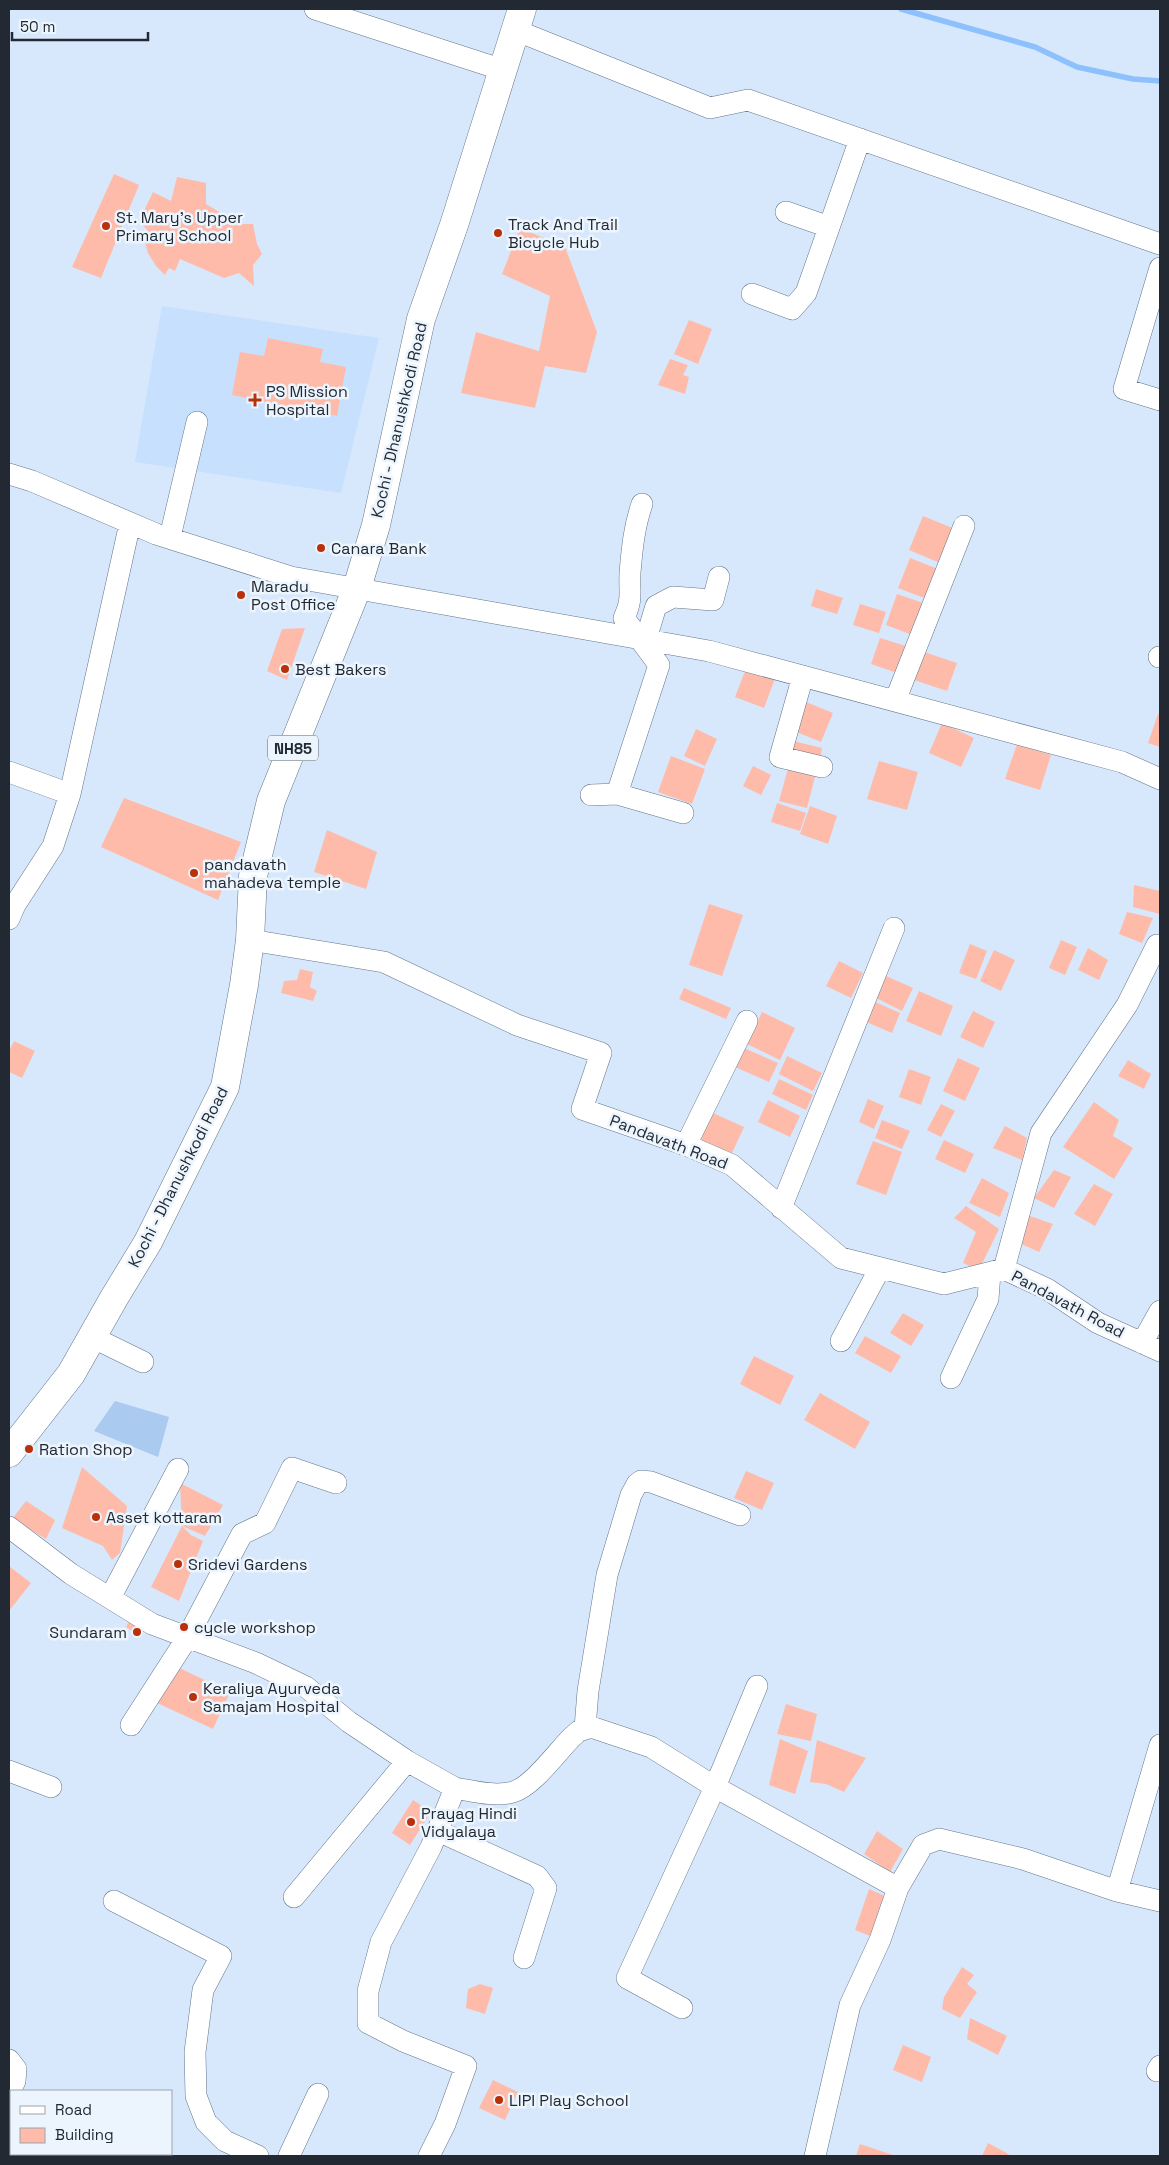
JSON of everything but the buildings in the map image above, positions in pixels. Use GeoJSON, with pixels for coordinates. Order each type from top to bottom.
{"type":"FeatureCollection","features":[{"type":"Feature","properties":{"kind":"highway","name":"Kochi - Dhanushkodi Road"},"geometry":{"type":"LineString","coordinates":[[9,1453],[71,1374],[148,1242],[225,1087],[244,985],[250,940],[252,876],[271,801],[357,588],[376,525],[421,319],[454,225],[519,19]]}},
{"type":"Feature","properties":{"kind":"street"},"geometry":{"type":"LineString","coordinates":[[315,9],[503,70]]}},
{"type":"Feature","properties":{"kind":"street"},"geometry":{"type":"LineString","coordinates":[[519,19],[710,108],[748,100],[1160,244]]}},
{"type":"Feature","properties":{"kind":"street"},"geometry":{"type":"LineString","coordinates":[[752,294],[792,309],[806,294],[860,139]]}},
{"type":"Feature","properties":{"kind":"street"},"geometry":{"type":"LineString","coordinates":[[786,212],[829,227]]}},
{"type":"Feature","properties":{"kind":"street"},"geometry":{"type":"LineString","coordinates":[[1160,268],[1124,389],[1160,400]]}},
{"type":"Feature","properties":{"kind":"street"},"geometry":{"type":"LineString","coordinates":[[170,537],[198,422]]}},
{"type":"Feature","properties":{"kind":"street"},"geometry":{"type":"LineString","coordinates":[[9,474],[32,481],[156,534],[291,577],[709,651],[1122,762],[1160,779]]}},
{"type":"Feature","properties":{"kind":"street"},"geometry":{"type":"LineString","coordinates":[[616,794],[659,665],[642,638],[624,618],[631,603],[630,575],[634,526],[642,504]]}},
{"type":"Feature","properties":{"kind":"street"},"geometry":{"type":"LineString","coordinates":[[9,919],[15,905],[53,846],[70,794],[130,523]]}},
{"type":"Feature","properties":{"kind":"street"},"geometry":{"type":"LineString","coordinates":[[895,701],[964,526]]}},
{"type":"Feature","properties":{"kind":"street"},"geometry":{"type":"LineString","coordinates":[[642,638],[656,606],[673,597],[712,600],[720,577]]}},
{"type":"Feature","properties":{"kind":"street"},"geometry":{"type":"LineString","coordinates":[[803,676],[780,758],[822,767]]}},
{"type":"Feature","properties":{"kind":"street"},"geometry":{"type":"LineString","coordinates":[[9,772],[70,794]]}},
{"type":"Feature","properties":{"kind":"street"},"geometry":{"type":"LineString","coordinates":[[591,795],[616,794],[683,813]]}},
{"type":"Feature","properties":{"kind":"street"},"geometry":{"type":"LineString","coordinates":[[781,1208],[894,928]]}},
{"type":"Feature","properties":{"kind":"street","name":"Pandavath Road"},"geometry":{"type":"LineString","coordinates":[[250,940],[384,962],[517,1025],[602,1053],[582,1109],[686,1145],[732,1165],[841,1258],[944,1284],[997,1271],[1047,1289],[1098,1323],[1151,1347]]}},
{"type":"Feature","properties":{"kind":"street"},"geometry":{"type":"LineString","coordinates":[[951,1378],[988,1299],[1041,1133],[1127,1006],[1157,945]]}},
{"type":"Feature","properties":{"kind":"street"},"geometry":{"type":"LineString","coordinates":[[686,1145],[747,1021]]}},
{"type":"Feature","properties":{"kind":"street"},"geometry":{"type":"LineString","coordinates":[[841,1341],[880,1268]]}},
{"type":"Feature","properties":{"kind":"street"},"geometry":{"type":"LineString","coordinates":[[1151,1347],[1160,1311]]}},
{"type":"Feature","properties":{"kind":"street"},"geometry":{"type":"LineString","coordinates":[[92,1337],[143,1362]]}},
{"type":"Feature","properties":{"kind":"street"},"geometry":{"type":"LineString","coordinates":[[110,1598],[178,1468]]}},
{"type":"Feature","properties":{"kind":"street"},"geometry":{"type":"LineString","coordinates":[[131,1725],[187,1638],[242,1534],[266,1523],[292,1468],[336,1483]]}},
{"type":"Feature","properties":{"kind":"street"},"geometry":{"type":"LineString","coordinates":[[585,1728],[588,1691],[607,1576],[636,1484],[641,1481],[651,1482],[740,1515]]}},
{"type":"Feature","properties":{"kind":"street"},"geometry":{"type":"LineString","coordinates":[[9,1527],[71,1574],[152,1624],[256,1663],[306,1687],[349,1722],[407,1761],[455,1788],[494,1793],[514,1792],[530,1781],[572,1737],[585,1728],[591,1727],[651,1747],[715,1787],[898,1888]]}},
{"type":"Feature","properties":{"kind":"street"},"geometry":{"type":"LineString","coordinates":[[682,2008],[627,1978],[715,1787],[757,1686]]}},
{"type":"Feature","properties":{"kind":"street"},"geometry":{"type":"LineString","coordinates":[[1117,1891],[1160,1745]]}},
{"type":"Feature","properties":{"kind":"street"},"geometry":{"type":"LineString","coordinates":[[294,1897],[407,1761]]}},
{"type":"Feature","properties":{"kind":"street"},"geometry":{"type":"LineString","coordinates":[[9,1771],[51,1787]]}},
{"type":"Feature","properties":{"kind":"street"},"geometry":{"type":"LineString","coordinates":[[434,2155],[466,2066],[402,2041],[368,2023],[368,1991],[381,1942],[431,1847],[455,1788]]}},
{"type":"Feature","properties":{"kind":"street"},"geometry":{"type":"LineString","coordinates":[[438,1831],[537,1876],[546,1888],[524,1958]]}},
{"type":"Feature","properties":{"kind":"street"},"geometry":{"type":"LineString","coordinates":[[815,2156],[850,2006],[880,1940],[898,1888],[923,1845],[939,1839],[1023,1859],[1117,1891],[1160,1901]]}},
{"type":"Feature","properties":{"kind":"street"},"geometry":{"type":"LineString","coordinates":[[114,1902],[221,1956],[203,1990],[196,2052],[196,2096],[206,2122],[225,2141],[258,2156]]}},
{"type":"Feature","properties":{"kind":"street"},"geometry":{"type":"LineString","coordinates":[[9,2060],[16,2069],[15,2081],[11,2090]]}},
{"type":"Feature","properties":{"kind":"street"},"geometry":{"type":"LineString","coordinates":[[289,2156],[318,2094]]}},
{"type":"Feature","properties":{"kind":"shaded area","name":"PS Mission Hospital"},"geometry":{"type":"Polygon","coordinates":[[[162,306],[379,338],[341,493],[135,462],[162,306]]]}},
{"type":"Feature","properties":{"kind":"shaded area"},"geometry":{"type":"Polygon","coordinates":[[[115,1401],[169,1417],[158,1457],[94,1431],[115,1401]]]}},
{"type":"Feature","properties":{"kind":"waterway"},"geometry":{"type":"LineString","coordinates":[[901,9],[1035,47],[1077,67],[1133,79],[1160,81]]}},
{"type":"Feature","properties":{"kind":"place","name":"St. Mary's Upper Primary School"},"geometry":{"type":"Point","coordinates":[106,226]}},
{"type":"Feature","properties":{"kind":"place","name":"Track And Trail Bicycle Hub"},"geometry":{"type":"Point","coordinates":[498,233]}},
{"type":"Feature","properties":{"kind":"place","name":"PS Mission Hospital"},"geometry":{"type":"Point","coordinates":[255,400]}},
{"type":"Feature","properties":{"kind":"place","name":"Canara Bank"},"geometry":{"type":"Point","coordinates":[321,548]}},
{"type":"Feature","properties":{"kind":"place","name":"Maradu Post Office"},"geometry":{"type":"Point","coordinates":[241,595]}},
{"type":"Feature","properties":{"kind":"place","name":"Best Bakers"},"geometry":{"type":"Point","coordinates":[285,669]}},
{"type":"Feature","properties":{"kind":"place","name":"pandavath mahadeva temple"},"geometry":{"type":"Point","coordinates":[194,873]}},
{"type":"Feature","properties":{"kind":"place","name":"Ration Shop"},"geometry":{"type":"Point","coordinates":[29,1449]}},
{"type":"Feature","properties":{"kind":"place","name":"Asset kottaram"},"geometry":{"type":"Point","coordinates":[96,1517]}},
{"type":"Feature","properties":{"kind":"place","name":"Sridevi Gardens"},"geometry":{"type":"Point","coordinates":[178,1564]}},
{"type":"Feature","properties":{"kind":"place","name":"cycle workshop"},"geometry":{"type":"Point","coordinates":[184,1627]}},
{"type":"Feature","properties":{"kind":"place","name":"Sundaram"},"geometry":{"type":"Point","coordinates":[137,1632]}},
{"type":"Feature","properties":{"kind":"place","name":"Keraliya Ayurveda Samajam Hospital"},"geometry":{"type":"Point","coordinates":[193,1697]}},
{"type":"Feature","properties":{"kind":"place","name":"Prayag Hindi Vidyalaya"},"geometry":{"type":"Point","coordinates":[411,1822]}},
{"type":"Feature","properties":{"kind":"place","name":"LIPI Play School"},"geometry":{"type":"Point","coordinates":[499,2100]}}]}
